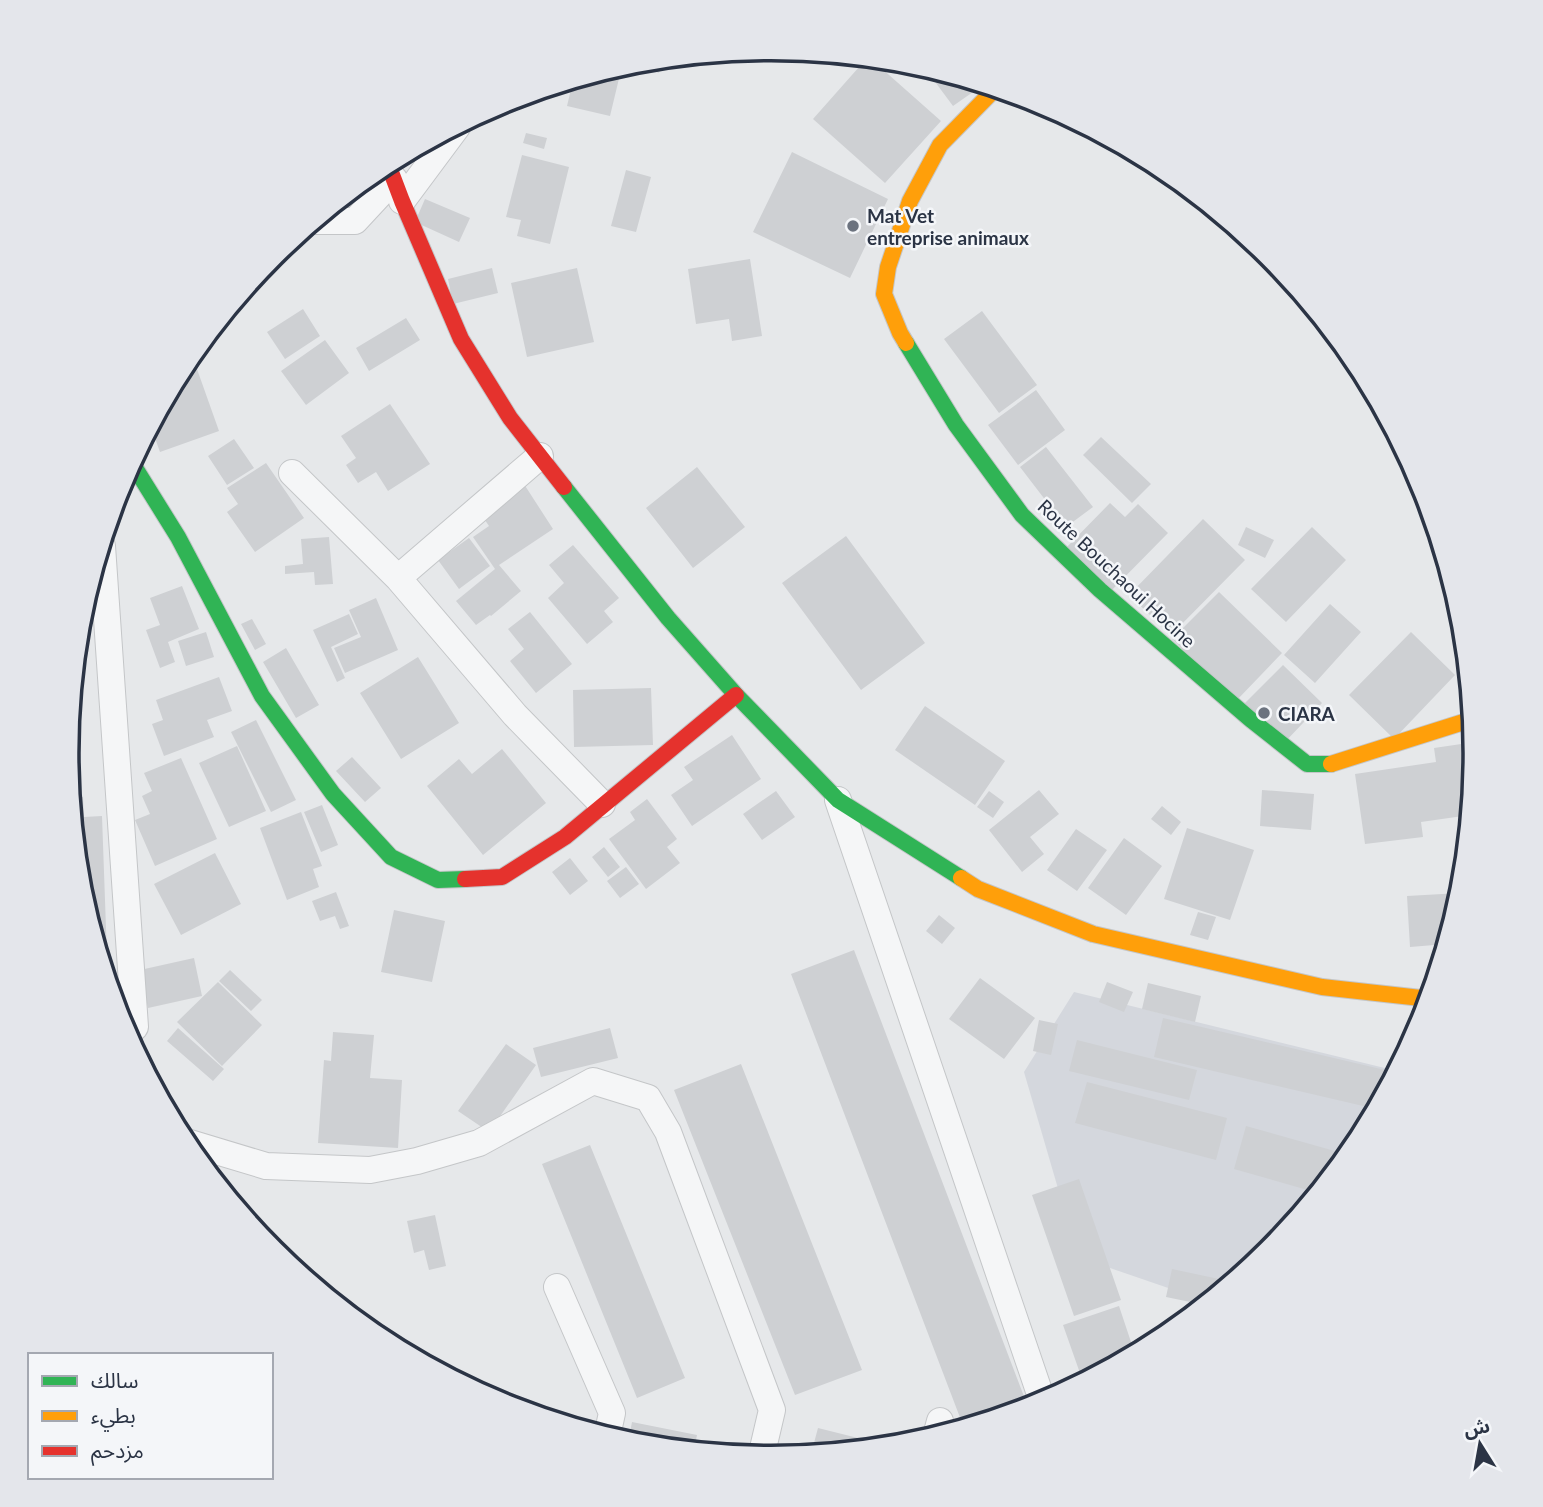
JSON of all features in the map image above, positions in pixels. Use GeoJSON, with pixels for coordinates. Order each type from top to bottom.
{"type":"FeatureCollection","features":[{"type":"Feature","properties":{"kind":"street","name":"Route Bouchaoui Hocine"},"geometry":{"type":"LineString","coordinates":[[988,96],[940,145],[910,201],[888,267],[884,294],[900,333],[956,425],[1023,515],[1100,590],[1250,719],[1307,764],[1334,764],[1463,722]]}},
{"type":"Feature","properties":{"kind":"street"},"geometry":{"type":"LineString","coordinates":[[329,222],[355,221],[428,153]]}},
{"type":"Feature","properties":{"kind":"street"},"geometry":{"type":"LineString","coordinates":[[395,181],[461,339],[510,418],[668,618],[736,695],[838,800],[978,888],[1093,934],[1322,987],[1419,998]]}},
{"type":"Feature","properties":{"kind":"street"},"geometry":{"type":"LineString","coordinates":[[398,578],[540,456]]}},
{"type":"Feature","properties":{"kind":"street"},"geometry":{"type":"LineString","coordinates":[[292,473],[398,578],[515,715],[602,804]]}},
{"type":"Feature","properties":{"kind":"street"},"geometry":{"type":"LineString","coordinates":[[139,474],[178,537],[262,696],[332,794],[391,857],[438,880],[502,877],[565,836],[736,695]]}},
{"type":"Feature","properties":{"kind":"street"},"geometry":{"type":"LineString","coordinates":[[104,572],[135,1024]]}},
{"type":"Feature","properties":{"kind":"street"},"geometry":{"type":"LineString","coordinates":[[838,800],[1040,1391]]}},
{"type":"Feature","properties":{"kind":"street"},"geometry":{"type":"LineString","coordinates":[[202,1147],[266,1166],[370,1170],[417,1161],[480,1143],[593,1080],[648,1098],[668,1132],[772,1410],[764,1446]]}},
{"type":"Feature","properties":{"kind":"street"},"geometry":{"type":"LineString","coordinates":[[557,1287],[612,1413],[609,1426]]}},
{"type":"Feature","properties":{"kind":"shaded area"},"geometry":{"type":"Polygon","coordinates":[[[1074,992],[1387,1069],[1371,1100],[1321,1175],[1261,1243],[1199,1298],[1078,1257],[1024,1072],[1074,992]]]}},
{"type":"Feature","properties":{"kind":"building"},"geometry":{"type":"Polygon","coordinates":[[[859,67],[885,71],[941,121],[885,183],[813,119],[859,67]]]}},
{"type":"Feature","properties":{"kind":"building"},"geometry":{"type":"Polygon","coordinates":[[[619,79],[610,116],[567,106],[570,92],[619,79]]]}},
{"type":"Feature","properties":{"kind":"building"},"geometry":{"type":"Polygon","coordinates":[[[935,81],[973,92],[953,106],[935,81]]]}},
{"type":"Feature","properties":{"kind":"building"},"geometry":{"type":"Polygon","coordinates":[[[526,133],[547,138],[544,149],[523,143],[526,133]]]}},
{"type":"Feature","properties":{"kind":"building"},"geometry":{"type":"Polygon","coordinates":[[[792,152],[888,199],[850,278],[753,232],[792,152]]]}},
{"type":"Feature","properties":{"kind":"building"},"geometry":{"type":"Polygon","coordinates":[[[522,155],[569,167],[550,244],[517,236],[521,220],[506,217],[522,155]]]}},
{"type":"Feature","properties":{"kind":"building"},"geometry":{"type":"Polygon","coordinates":[[[626,170],[651,177],[636,232],[611,226],[626,170]]]}},
{"type":"Feature","properties":{"kind":"building"},"geometry":{"type":"Polygon","coordinates":[[[425,199],[470,218],[459,242],[415,222],[425,199]]]}},
{"type":"Feature","properties":{"kind":"building"},"geometry":{"type":"Polygon","coordinates":[[[750,259],[762,336],[732,341],[729,319],[696,324],[688,269],[750,259]]]}},
{"type":"Feature","properties":{"kind":"building"},"geometry":{"type":"Polygon","coordinates":[[[492,268],[498,293],[453,304],[448,279],[492,268]]]}},
{"type":"Feature","properties":{"kind":"building"},"geometry":{"type":"Polygon","coordinates":[[[577,268],[594,342],[527,357],[511,283],[577,268]]]}},
{"type":"Feature","properties":{"kind":"building"},"geometry":{"type":"Polygon","coordinates":[[[303,309],[320,336],[285,359],[267,332],[303,309]]]}},
{"type":"Feature","properties":{"kind":"building"},"geometry":{"type":"Polygon","coordinates":[[[982,311],[1037,385],[999,413],[944,339],[982,311]]]}},
{"type":"Feature","properties":{"kind":"building"},"geometry":{"type":"Polygon","coordinates":[[[406,318],[420,340],[369,371],[356,348],[406,318]]]}},
{"type":"Feature","properties":{"kind":"building"},"geometry":{"type":"Polygon","coordinates":[[[325,340],[349,373],[306,405],[281,371],[325,340]]]}},
{"type":"Feature","properties":{"kind":"building"},"geometry":{"type":"Polygon","coordinates":[[[197,368],[219,431],[160,452],[155,439],[197,368]]]}},
{"type":"Feature","properties":{"kind":"building"},"geometry":{"type":"Polygon","coordinates":[[[1036,390],[1065,430],[1018,465],[988,425],[1036,390]]]}},
{"type":"Feature","properties":{"kind":"building"},"geometry":{"type":"Polygon","coordinates":[[[390,404],[430,464],[388,491],[376,472],[358,483],[346,465],[356,458],[341,436],[390,404]]]}},
{"type":"Feature","properties":{"kind":"building"},"geometry":{"type":"Polygon","coordinates":[[[1101,437],[1151,484],[1132,503],[1083,455],[1101,437]]]}},
{"type":"Feature","properties":{"kind":"building"},"geometry":{"type":"Polygon","coordinates":[[[234,439],[254,468],[227,485],[208,456],[234,439]]]}},
{"type":"Feature","properties":{"kind":"building"},"geometry":{"type":"Polygon","coordinates":[[[1046,447],[1093,507],[1066,527],[1020,467],[1046,447]]]}},
{"type":"Feature","properties":{"kind":"building"},"geometry":{"type":"Polygon","coordinates":[[[266,463],[304,518],[255,552],[227,512],[238,504],[227,488],[266,463]]]}},
{"type":"Feature","properties":{"kind":"building"},"geometry":{"type":"Polygon","coordinates":[[[697,467],[745,527],[693,568],[646,508],[697,467]]]}},
{"type":"Feature","properties":{"kind":"building"},"geometry":{"type":"Polygon","coordinates":[[[522,481],[553,529],[499,565],[521,591],[476,625],[456,601],[495,569],[473,537],[489,526],[478,510],[522,481]]]}},
{"type":"Feature","properties":{"kind":"building"},"geometry":{"type":"Polygon","coordinates":[[[1110,503],[1125,517],[1138,504],[1168,533],[1108,594],[1063,551],[1110,503]]]}},
{"type":"Feature","properties":{"kind":"building"},"geometry":{"type":"Polygon","coordinates":[[[1203,519],[1245,560],[1171,635],[1129,595],[1203,519]]]}},
{"type":"Feature","properties":{"kind":"building"},"geometry":{"type":"Polygon","coordinates":[[[1246,527],[1274,540],[1265,558],[1238,545],[1246,527]]]}},
{"type":"Feature","properties":{"kind":"building"},"geometry":{"type":"Polygon","coordinates":[[[1312,527],[1346,560],[1286,622],[1251,589],[1312,527]]]}},
{"type":"Feature","properties":{"kind":"building"},"geometry":{"type":"Polygon","coordinates":[[[846,536],[925,643],[861,690],[782,583],[846,536]]]}},
{"type":"Feature","properties":{"kind":"building"},"geometry":{"type":"Polygon","coordinates":[[[329,537],[333,584],[315,585],[314,572],[285,574],[285,566],[303,564],[301,539],[329,537]]]}},
{"type":"Feature","properties":{"kind":"building"},"geometry":{"type":"Polygon","coordinates":[[[469,538],[490,566],[459,589],[438,560],[469,538]]]}},
{"type":"Feature","properties":{"kind":"building"},"geometry":{"type":"Polygon","coordinates":[[[573,545],[619,598],[604,611],[613,622],[587,644],[548,598],[564,583],[549,565],[573,545]]]}},
{"type":"Feature","properties":{"kind":"building"},"geometry":{"type":"Polygon","coordinates":[[[182,586],[199,629],[168,642],[175,662],[160,668],[146,630],[160,625],[150,598],[182,586]]]}},
{"type":"Feature","properties":{"kind":"building"},"geometry":{"type":"Polygon","coordinates":[[[1219,592],[1282,653],[1236,701],[1172,639],[1219,592]]]}},
{"type":"Feature","properties":{"kind":"building"},"geometry":{"type":"Polygon","coordinates":[[[376,598],[398,650],[345,673],[334,648],[361,637],[349,610],[376,598]]]}},
{"type":"Feature","properties":{"kind":"building"},"geometry":{"type":"Polygon","coordinates":[[[1330,604],[1361,632],[1315,683],[1284,655],[1330,604]]]}},
{"type":"Feature","properties":{"kind":"building"},"geometry":{"type":"Polygon","coordinates":[[[530,612],[572,664],[536,693],[510,661],[524,649],[508,629],[530,612]]]}},
{"type":"Feature","properties":{"kind":"building"},"geometry":{"type":"Polygon","coordinates":[[[349,614],[358,634],[331,647],[345,678],[337,682],[313,630],[349,614]]]}},
{"type":"Feature","properties":{"kind":"building"},"geometry":{"type":"Polygon","coordinates":[[[252,619],[266,644],[255,650],[241,624],[252,619]]]}},
{"type":"Feature","properties":{"kind":"building"},"geometry":{"type":"Polygon","coordinates":[[[206,632],[214,657],[186,666],[178,641],[206,632]]]}},
{"type":"Feature","properties":{"kind":"building"},"geometry":{"type":"Polygon","coordinates":[[[1411,632],[1455,675],[1394,739],[1349,695],[1411,632]]]}},
{"type":"Feature","properties":{"kind":"building"},"geometry":{"type":"Polygon","coordinates":[[[286,648],[319,705],[296,718],[263,662],[286,648]]]}},
{"type":"Feature","properties":{"kind":"building"},"geometry":{"type":"Polygon","coordinates":[[[418,657],[459,723],[401,759],[360,693],[418,657]]]}},
{"type":"Feature","properties":{"kind":"building"},"geometry":{"type":"Polygon","coordinates":[[[1283,665],[1322,703],[1284,743],[1244,704],[1283,665]]]}},
{"type":"Feature","properties":{"kind":"building"},"geometry":{"type":"Polygon","coordinates":[[[219,677],[232,711],[207,720],[214,737],[164,756],[152,724],[163,720],[156,700],[219,677]]]}},
{"type":"Feature","properties":{"kind":"building"},"geometry":{"type":"Polygon","coordinates":[[[651,688],[653,745],[574,747],[573,690],[651,688]]]}},
{"type":"Feature","properties":{"kind":"building"},"geometry":{"type":"Polygon","coordinates":[[[925,706],[1005,761],[975,805],[895,750],[925,706]]]}},
{"type":"Feature","properties":{"kind":"building"},"geometry":{"type":"Polygon","coordinates":[[[256,720],[296,800],[271,812],[231,732],[256,720]]]}},
{"type":"Feature","properties":{"kind":"building"},"geometry":{"type":"Polygon","coordinates":[[[732,735],[761,779],[692,826],[671,795],[693,780],[684,767],[732,735]]]}},
{"type":"Feature","properties":{"kind":"building"},"geometry":{"type":"Polygon","coordinates":[[[1464,744],[1460,816],[1421,822],[1423,837],[1365,844],[1355,774],[1436,762],[1434,748],[1464,744]]]}},
{"type":"Feature","properties":{"kind":"building"},"geometry":{"type":"Polygon","coordinates":[[[237,746],[266,811],[229,827],[199,763],[237,746]]]}},
{"type":"Feature","properties":{"kind":"building"},"geometry":{"type":"Polygon","coordinates":[[[502,749],[546,803],[483,855],[427,786],[459,759],[472,774],[502,749]]]}},
{"type":"Feature","properties":{"kind":"building"},"geometry":{"type":"Polygon","coordinates":[[[352,757],[381,788],[365,802],[336,771],[352,757]]]}},
{"type":"Feature","properties":{"kind":"building"},"geometry":{"type":"Polygon","coordinates":[[[181,758],[217,839],[155,866],[135,820],[150,814],[142,796],[152,791],[144,773],[181,758]]]}},
{"type":"Feature","properties":{"kind":"building"},"geometry":{"type":"Polygon","coordinates":[[[1039,790],[1059,814],[1030,837],[1044,854],[1022,872],[989,830],[1039,790]]]}},
{"type":"Feature","properties":{"kind":"building"},"geometry":{"type":"Polygon","coordinates":[[[1262,790],[1314,794],[1311,830],[1260,826],[1262,790]]]}},
{"type":"Feature","properties":{"kind":"building"},"geometry":{"type":"Polygon","coordinates":[[[776,791],[795,817],[762,840],[743,814],[776,791]]]}},
{"type":"Feature","properties":{"kind":"building"},"geometry":{"type":"Polygon","coordinates":[[[989,791],[1004,802],[993,818],[977,807],[989,791]]]}},
{"type":"Feature","properties":{"kind":"building"},"geometry":{"type":"Polygon","coordinates":[[[81,797],[84,817],[102,816],[107,945],[85,844],[81,797]]]}},
{"type":"Feature","properties":{"kind":"building"},"geometry":{"type":"Polygon","coordinates":[[[647,799],[677,839],[667,847],[680,863],[646,889],[609,839],[635,820],[630,812],[647,799]]]}},
{"type":"Feature","properties":{"kind":"building"},"geometry":{"type":"Polygon","coordinates":[[[322,805],[338,845],[321,852],[304,812],[322,805]]]}},
{"type":"Feature","properties":{"kind":"building"},"geometry":{"type":"Polygon","coordinates":[[[1162,806],[1181,822],[1171,835],[1151,819],[1162,806]]]}},
{"type":"Feature","properties":{"kind":"building"},"geometry":{"type":"Polygon","coordinates":[[[301,812],[322,866],[313,869],[319,887],[287,900],[260,828],[301,812]]]}},
{"type":"Feature","properties":{"kind":"building"},"geometry":{"type":"Polygon","coordinates":[[[1187,828],[1254,850],[1230,920],[1164,899],[1187,828]]]}},
{"type":"Feature","properties":{"kind":"building"},"geometry":{"type":"Polygon","coordinates":[[[1076,829],[1107,850],[1077,891],[1047,870],[1076,829]]]}},
{"type":"Feature","properties":{"kind":"building"},"geometry":{"type":"Polygon","coordinates":[[[1124,838],[1162,866],[1126,915],[1088,888],[1124,838]]]}},
{"type":"Feature","properties":{"kind":"building"},"geometry":{"type":"Polygon","coordinates":[[[604,847],[620,867],[608,877],[592,857],[604,847]]]}},
{"type":"Feature","properties":{"kind":"building"},"geometry":{"type":"Polygon","coordinates":[[[215,853],[241,904],[181,935],[154,884],[215,853]]]}},
{"type":"Feature","properties":{"kind":"building"},"geometry":{"type":"Polygon","coordinates":[[[570,858],[588,881],[570,895],[552,872],[570,858]]]}},
{"type":"Feature","properties":{"kind":"building"},"geometry":{"type":"Polygon","coordinates":[[[626,867],[639,884],[620,898],[607,881],[626,867]]]}},
{"type":"Feature","properties":{"kind":"building"},"geometry":{"type":"Polygon","coordinates":[[[336,892],[349,926],[340,929],[335,916],[320,921],[312,901],[336,892]]]}},
{"type":"Feature","properties":{"kind":"building"},"geometry":{"type":"Polygon","coordinates":[[[1449,894],[1436,945],[1410,947],[1407,896],[1449,894]]]}},
{"type":"Feature","properties":{"kind":"building"},"geometry":{"type":"Polygon","coordinates":[[[394,910],[445,921],[432,982],[381,972],[394,910]]]}},
{"type":"Feature","properties":{"kind":"building"},"geometry":{"type":"Polygon","coordinates":[[[1198,912],[1216,917],[1208,940],[1190,935],[1198,912]]]}},
{"type":"Feature","properties":{"kind":"building"},"geometry":{"type":"Polygon","coordinates":[[[939,915],[955,928],[942,944],[926,931],[939,915]]]}},
{"type":"Feature","properties":{"kind":"building"},"geometry":{"type":"Polygon","coordinates":[[[854,950],[1024,1397],[961,1419],[791,974],[854,950]]]}},
{"type":"Feature","properties":{"kind":"building"},"geometry":{"type":"Polygon","coordinates":[[[194,958],[202,996],[148,1008],[140,970],[194,958]]]}},
{"type":"Feature","properties":{"kind":"building"},"geometry":{"type":"Polygon","coordinates":[[[230,970],[262,1000],[251,1011],[219,981],[230,970]]]}},
{"type":"Feature","properties":{"kind":"building"},"geometry":{"type":"Polygon","coordinates":[[[980,978],[1035,1018],[1004,1059],[949,1019],[980,978]]]}},
{"type":"Feature","properties":{"kind":"building"},"geometry":{"type":"Polygon","coordinates":[[[218,982],[262,1025],[222,1066],[177,1022],[218,982]]]}},
{"type":"Feature","properties":{"kind":"building"},"geometry":{"type":"Polygon","coordinates":[[[1107,982],[1133,992],[1124,1012],[1099,1002],[1107,982]]]}},
{"type":"Feature","properties":{"kind":"building"},"geometry":{"type":"Polygon","coordinates":[[[1148,983],[1201,996],[1195,1022],[1142,1009],[1148,983]]]}},
{"type":"Feature","properties":{"kind":"building"},"geometry":{"type":"Polygon","coordinates":[[[1163,1018],[1385,1070],[1367,1107],[1154,1057],[1163,1018]]]}},
{"type":"Feature","properties":{"kind":"building"},"geometry":{"type":"Polygon","coordinates":[[[1039,1020],[1058,1024],[1051,1055],[1033,1051],[1039,1020]]]}},
{"type":"Feature","properties":{"kind":"building"},"geometry":{"type":"Polygon","coordinates":[[[178,1028],[224,1069],[213,1081],[167,1041],[178,1028]]]}},
{"type":"Feature","properties":{"kind":"building"},"geometry":{"type":"Polygon","coordinates":[[[610,1028],[618,1058],[541,1077],[533,1048],[610,1028]]]}},
{"type":"Feature","properties":{"kind":"building"},"geometry":{"type":"Polygon","coordinates":[[[333,1032],[374,1035],[370,1078],[402,1080],[398,1148],[318,1143],[324,1060],[331,1061],[333,1032]]]}},
{"type":"Feature","properties":{"kind":"building"},"geometry":{"type":"Polygon","coordinates":[[[1077,1040],[1197,1070],[1189,1100],[1069,1071],[1077,1040]]]}},
{"type":"Feature","properties":{"kind":"building"},"geometry":{"type":"Polygon","coordinates":[[[506,1044],[536,1065],[489,1132],[458,1111],[506,1044]]]}},
{"type":"Feature","properties":{"kind":"building"},"geometry":{"type":"Polygon","coordinates":[[[741,1064],[862,1370],[795,1395],[674,1090],[741,1064]]]}},
{"type":"Feature","properties":{"kind":"building"},"geometry":{"type":"Polygon","coordinates":[[[1087,1082],[1227,1118],[1216,1160],[1075,1123],[1087,1082]]]}},
{"type":"Feature","properties":{"kind":"building"},"geometry":{"type":"Polygon","coordinates":[[[1246,1126],[1337,1152],[1308,1190],[1234,1169],[1246,1126]]]}},
{"type":"Feature","properties":{"kind":"building"},"geometry":{"type":"Polygon","coordinates":[[[590,1145],[685,1378],[637,1398],[542,1164],[590,1145]]]}},
{"type":"Feature","properties":{"kind":"building"},"geometry":{"type":"Polygon","coordinates":[[[1079,1179],[1121,1300],[1074,1316],[1032,1195],[1079,1179]]]}},
{"type":"Feature","properties":{"kind":"building"},"geometry":{"type":"Polygon","coordinates":[[[435,1215],[446,1266],[429,1270],[424,1250],[414,1253],[407,1221],[435,1215]]]}},
{"type":"Feature","properties":{"kind":"building"},"geometry":{"type":"Polygon","coordinates":[[[1172,1269],[1221,1280],[1193,1303],[1166,1297],[1172,1269]]]}},
{"type":"Feature","properties":{"kind":"building"},"geometry":{"type":"Polygon","coordinates":[[[1119,1306],[1132,1344],[1080,1373],[1063,1325],[1119,1306]]]}},
{"type":"Feature","properties":{"kind":"building"},"geometry":{"type":"Polygon","coordinates":[[[632,1422],[697,1435],[696,1441],[630,1431],[632,1422]]]}},
{"type":"Feature","properties":{"kind":"building"},"geometry":{"type":"Polygon","coordinates":[[[818,1428],[864,1440],[862,1440],[814,1444],[818,1428]]]}},
{"type":"Feature","properties":{"kind":"traffic: fast"},"geometry":{"type":"LineString","coordinates":[[906,343],[956,425],[1022,515],[1100,590],[1250,719],[1307,764],[1331,764]]}},
{"type":"Feature","properties":{"kind":"traffic: fast"},"geometry":{"type":"LineString","coordinates":[[139,474],[178,537],[262,696],[333,794],[391,857],[438,880],[465,879]]}},
{"type":"Feature","properties":{"kind":"traffic: fast"},"geometry":{"type":"LineString","coordinates":[[564,487],[668,618],[736,695],[838,800],[961,878]]}},
{"type":"Feature","properties":{"kind":"traffic: slow"},"geometry":{"type":"LineString","coordinates":[[906,343],[884,294],[888,267],[910,201],[940,145],[988,96]]}},
{"type":"Feature","properties":{"kind":"traffic: slow"},"geometry":{"type":"LineString","coordinates":[[1331,764],[1463,722]]}},
{"type":"Feature","properties":{"kind":"traffic: slow"},"geometry":{"type":"LineString","coordinates":[[961,878],[978,889],[1093,934],[1322,987],[1419,998]]}},
{"type":"Feature","properties":{"kind":"traffic: jam"},"geometry":{"type":"LineString","coordinates":[[392,175],[461,339],[510,418],[564,487]]}},
{"type":"Feature","properties":{"kind":"traffic: jam"},"geometry":{"type":"LineString","coordinates":[[465,879],[502,877],[565,837],[736,695]]}},
{"type":"Feature","properties":{"kind":"place","name":"Mat Vet entreprise animaux"},"geometry":{"type":"Point","coordinates":[853,226]}},
{"type":"Feature","properties":{"kind":"place","name":"CIARA"},"geometry":{"type":"Point","coordinates":[1264,713]}}]}
